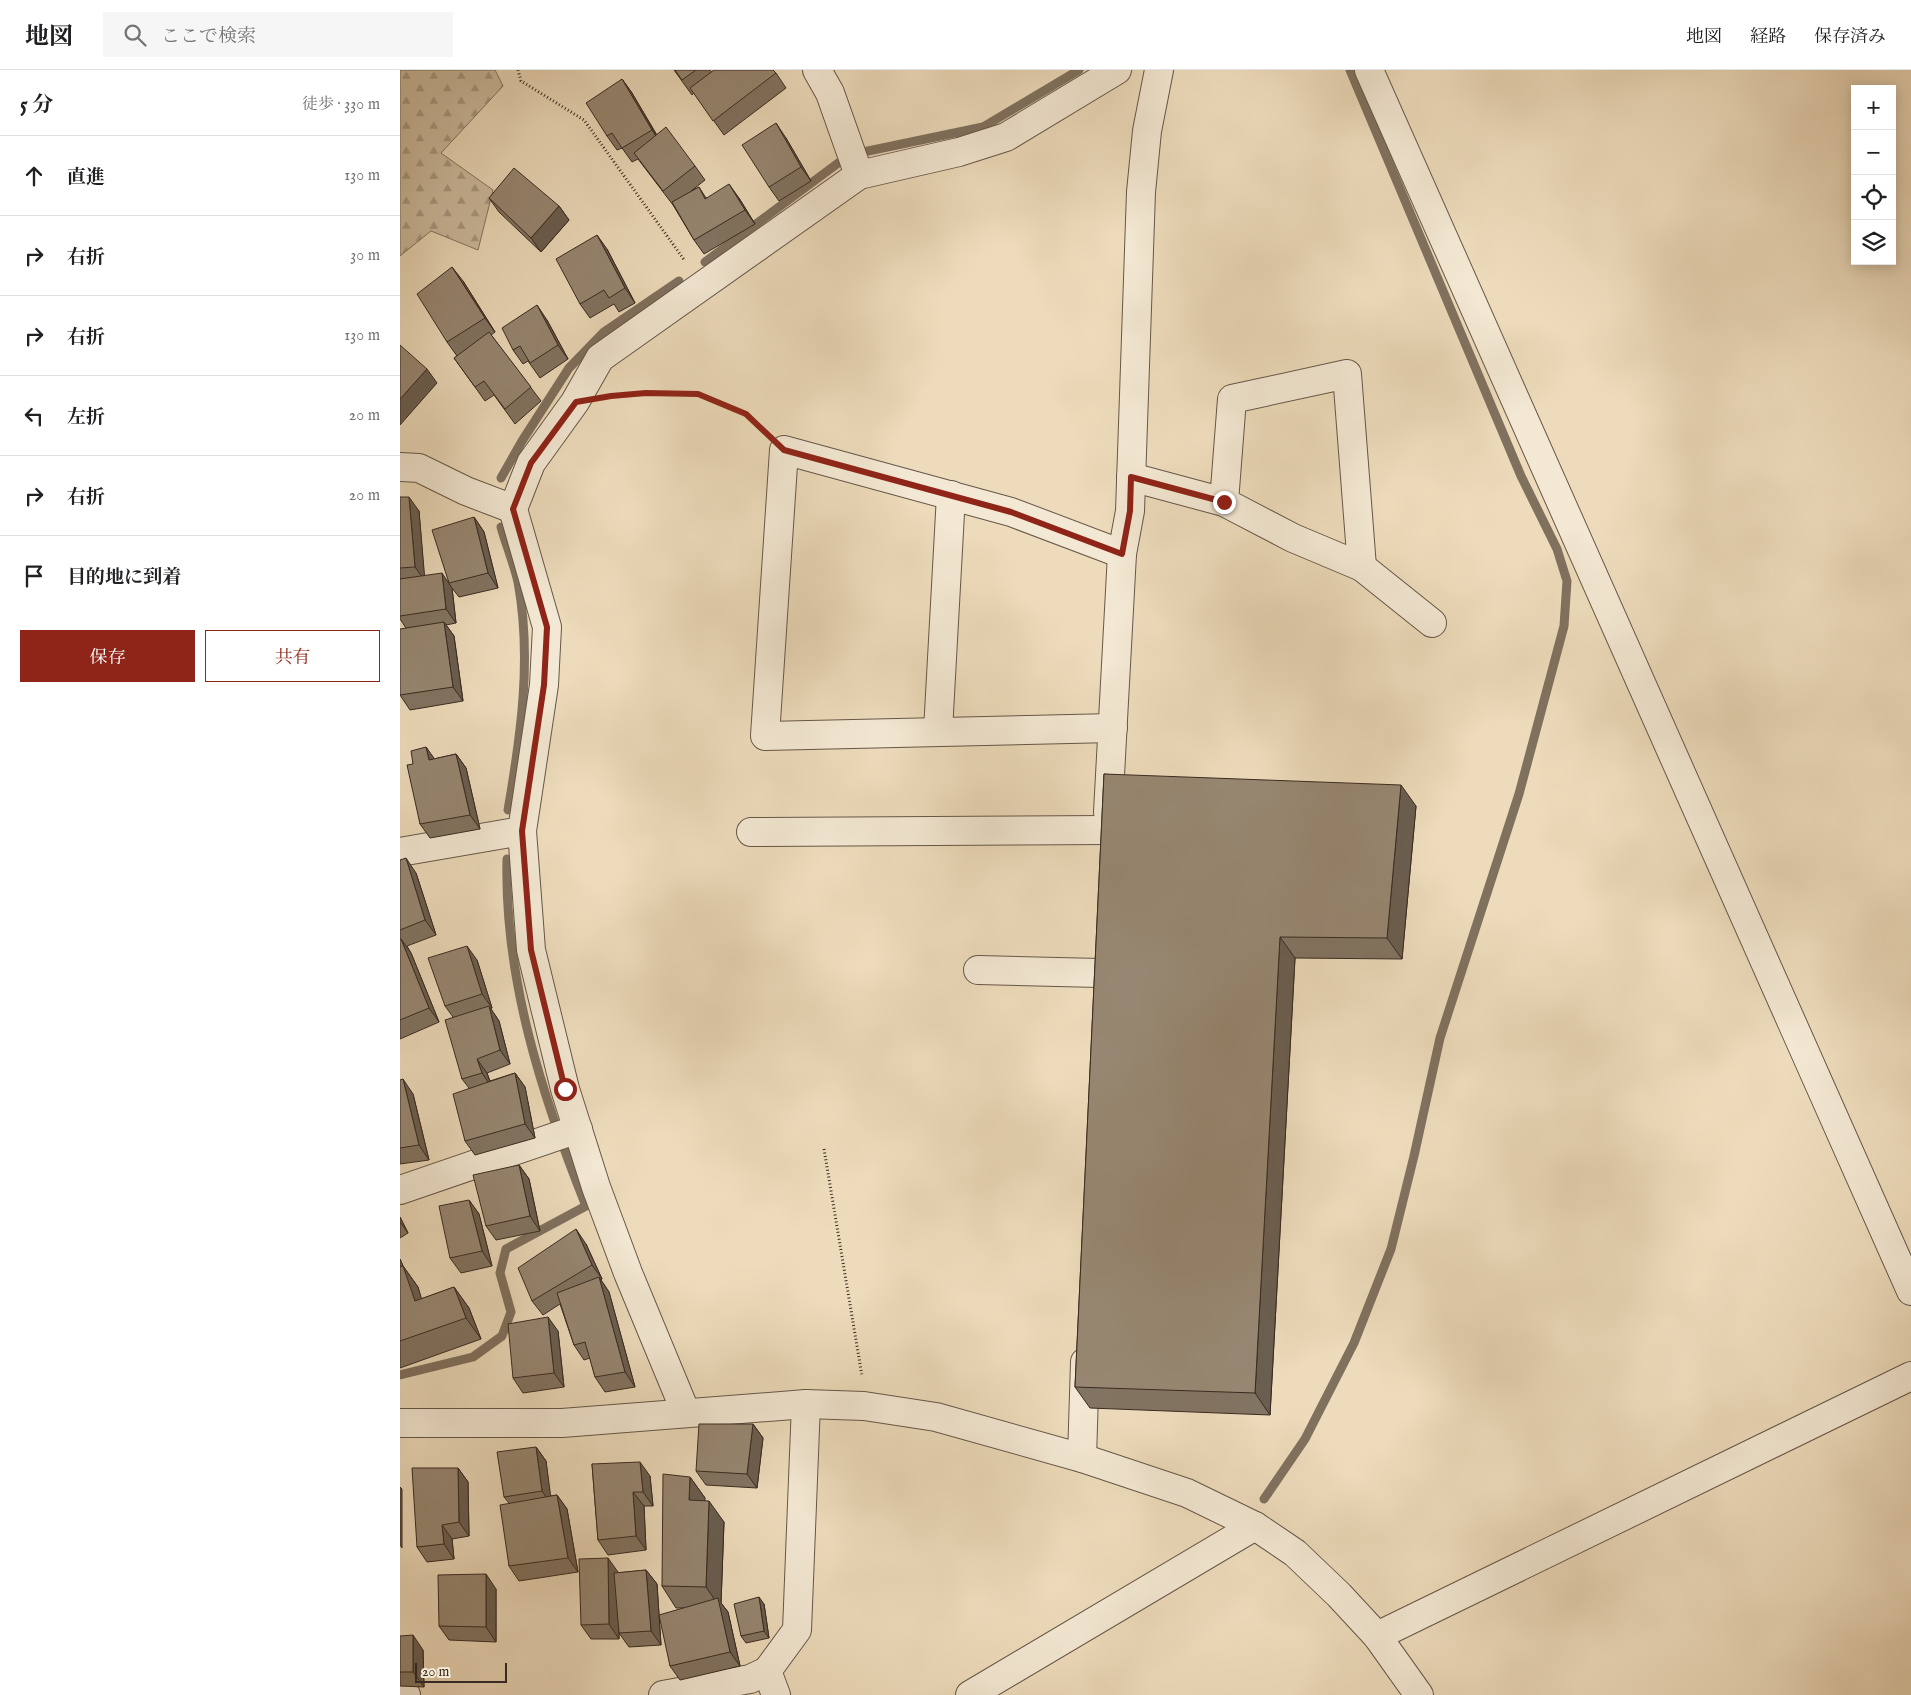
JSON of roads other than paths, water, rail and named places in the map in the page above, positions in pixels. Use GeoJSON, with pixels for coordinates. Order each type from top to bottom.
{"type":"FeatureCollection","features":[{"type":"Feature","properties":{"kind":"street"},"geometry":{"type":"LineString","coordinates":[[817,70],[830,93],[859,174]]}},
{"type":"Feature","properties":{"kind":"street"},"geometry":{"type":"LineString","coordinates":[[686,1413],[628,1273],[576,1130],[531,950],[522,831],[544,685],[547,627],[513,509],[531,463],[576,402],[600,358],[859,174],[960,152],[1006,137],[1117,70]]}},
{"type":"Feature","properties":{"kind":"street"},"geometry":{"type":"LineString","coordinates":[[1105,858],[1122,554],[1130,511],[1141,192],[1146,131],[1159,70]]}},
{"type":"Feature","properties":{"kind":"street"},"geometry":{"type":"LineString","coordinates":[[1369,70],[1911,1291]]}},
{"type":"Feature","properties":{"kind":"street"},"geometry":{"type":"LineString","coordinates":[[1224,502],[1232,399],[1347,374],[1362,567]]}},
{"type":"Feature","properties":{"kind":"street"},"geometry":{"type":"LineString","coordinates":[[1113,728],[766,736],[784,450],[1011,512],[1122,554]]}},
{"type":"Feature","properties":{"kind":"street"},"geometry":{"type":"LineString","coordinates":[[400,467],[419,468],[466,491],[513,509]]}},
{"type":"Feature","properties":{"kind":"street"},"geometry":{"type":"LineString","coordinates":[[1131,477],[1224,502],[1294,538],[1362,567],[1432,623]]}},
{"type":"Feature","properties":{"kind":"street"},"geometry":{"type":"LineString","coordinates":[[938,731],[951,496]]}},
{"type":"Feature","properties":{"kind":"street"},"geometry":{"type":"LineString","coordinates":[[751,832],[1107,830]]}},
{"type":"Feature","properties":{"kind":"street"},"geometry":{"type":"LineString","coordinates":[[400,852],[522,831]]}},
{"type":"Feature","properties":{"kind":"street"},"geometry":{"type":"LineString","coordinates":[[978,970],[1099,983],[1101,945]]}},
{"type":"Feature","properties":{"kind":"street"},"geometry":{"type":"LineString","coordinates":[[400,1190],[576,1130]]}},
{"type":"Feature","properties":{"kind":"street"},"geometry":{"type":"LineString","coordinates":[[1082,1458],[1085,1341]]}},
{"type":"Feature","properties":{"kind":"street"},"geometry":{"type":"LineString","coordinates":[[1377,1636],[1911,1376]]}},
{"type":"Feature","properties":{"kind":"street"},"geometry":{"type":"LineString","coordinates":[[663,1695],[750,1679],[771,1683],[797,1630],[806,1404]]}},
{"type":"Feature","properties":{"kind":"street"},"geometry":{"type":"LineString","coordinates":[[400,1422],[562,1423],[806,1404],[868,1406],[936,1417],[1082,1458],[1187,1493],[1255,1526],[1295,1554],[1339,1595],[1377,1636],[1420,1695]]}},
{"type":"Feature","properties":{"kind":"street"},"geometry":{"type":"LineString","coordinates":[[970,1695],[1255,1526]]}},
{"type":"Feature","properties":{"kind":"street"},"geometry":{"type":"LineString","coordinates":[[400,1693],[406,1695]]}},
{"type":"Feature","properties":{"kind":"waterway"},"geometry":{"type":"LineString","coordinates":[[705,262],[849,155],[983,127],[1079,70]]}},
{"type":"Feature","properties":{"kind":"waterway"},"geometry":{"type":"LineString","coordinates":[[1264,1499],[1305,1439],[1354,1343],[1391,1249],[1440,1038],[1519,794],[1564,626],[1567,581],[1557,549],[1521,476],[1350,70]]}},
{"type":"Feature","properties":{"kind":"waterway"},"geometry":{"type":"LineString","coordinates":[[501,478],[522,441],[569,368],[604,332],[679,281]]}},
{"type":"Feature","properties":{"kind":"waterway"},"geometry":{"type":"LineString","coordinates":[[501,527],[518,582],[524,639],[521,725],[508,810]]}},
{"type":"Feature","properties":{"kind":"waterway"},"geometry":{"type":"LineString","coordinates":[[400,1375],[473,1357],[502,1336],[511,1312],[500,1273],[506,1249],[586,1206],[555,1122],[529,1036],[512,948],[508,904],[507,859]]}}]}
